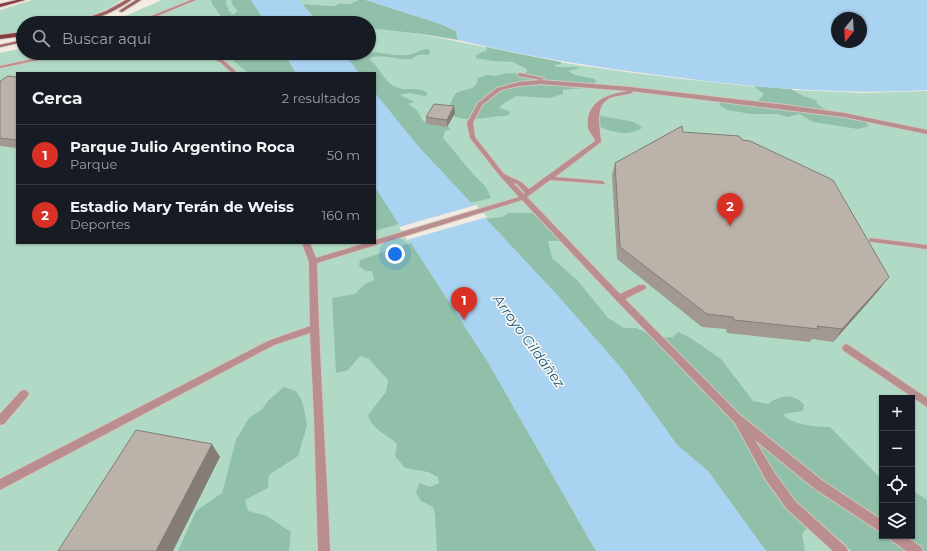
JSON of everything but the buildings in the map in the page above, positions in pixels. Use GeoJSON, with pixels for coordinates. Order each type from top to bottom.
{"type":"FeatureCollection","features":[{"type":"Feature","properties":{"kind":"main road"},"geometry":{"type":"LineString","coordinates":[[0,7],[23,0]]}},
{"type":"Feature","properties":{"kind":"main road"},"geometry":{"type":"LineString","coordinates":[[95,16],[107,12],[129,0]]}},
{"type":"Feature","properties":{"kind":"main road"},"geometry":{"type":"LineString","coordinates":[[108,16],[127,8],[139,0]]}},
{"type":"Feature","properties":{"kind":"main road"},"geometry":{"type":"LineString","coordinates":[[0,36],[16,36]]}},
{"type":"Feature","properties":{"kind":"main road"},"geometry":{"type":"LineString","coordinates":[[0,41],[16,38]]}},
{"type":"Feature","properties":{"kind":"main road"},"geometry":{"type":"LineString","coordinates":[[0,46],[16,43]]}},
{"type":"Feature","properties":{"kind":"lane"},"geometry":{"type":"LineString","coordinates":[[154,16],[194,0]]}},
{"type":"Feature","properties":{"kind":"lane"},"geometry":{"type":"LineString","coordinates":[[0,67],[34,60]]}},
{"type":"Feature","properties":{"kind":"lane"},"geometry":{"type":"LineString","coordinates":[[218,60],[234,72]]}},
{"type":"Feature","properties":{"kind":"lane"},"geometry":{"type":"LineString","coordinates":[[520,75],[562,83]]}},
{"type":"Feature","properties":{"kind":"lane"},"geometry":{"type":"LineString","coordinates":[[879,525],[819,485],[736,418],[619,298],[526,195],[502,175],[472,137],[470,123],[480,104],[499,89],[519,84],[541,82],[645,91],[844,115],[927,132]]}},
{"type":"Feature","properties":{"kind":"lane"},"geometry":{"type":"LineString","coordinates":[[376,242],[497,206],[526,195],[598,142],[598,104],[602,99],[611,95],[645,91]]}},
{"type":"Feature","properties":{"kind":"lane"},"geometry":{"type":"LineString","coordinates":[[549,178],[602,183]]}},
{"type":"Feature","properties":{"kind":"lane"},"geometry":{"type":"LineString","coordinates":[[873,240],[927,247]]}},
{"type":"Feature","properties":{"kind":"lane"},"geometry":{"type":"LineString","coordinates":[[306,244],[313,262],[314,328],[324,551]]}},
{"type":"Feature","properties":{"kind":"lane"},"geometry":{"type":"LineString","coordinates":[[313,262],[370,244]]}},
{"type":"Feature","properties":{"kind":"lane"},"geometry":{"type":"LineString","coordinates":[[619,298],[642,287]]}},
{"type":"Feature","properties":{"kind":"lane"},"geometry":{"type":"LineString","coordinates":[[0,485],[271,343],[314,328]]}},
{"type":"Feature","properties":{"kind":"lane"},"geometry":{"type":"LineString","coordinates":[[847,348],[927,403]]}},
{"type":"Feature","properties":{"kind":"lane"},"geometry":{"type":"LineString","coordinates":[[0,421],[24,394]]}},
{"type":"Feature","properties":{"kind":"lane"},"geometry":{"type":"LineString","coordinates":[[736,418],[770,476],[791,504],[842,551]]}},
{"type":"Feature","properties":{"kind":"lane"},"geometry":{"type":"LineString","coordinates":[[899,539],[917,551]]}},
{"type":"Feature","properties":{"kind":"green space"},"geometry":{"type":"Polygon","coordinates":[[[32,0],[122,0],[91,16],[16,16],[16,34],[0,35],[0,10],[32,0]]]}},
{"type":"Feature","properties":{"kind":"green space"},"geometry":{"type":"Polygon","coordinates":[[[162,0],[358,0],[349,4],[339,3],[335,6],[303,4],[312,16],[125,16],[162,0]]]}},
{"type":"Feature","properties":{"kind":"green space"},"geometry":{"type":"Polygon","coordinates":[[[211,0],[226,0],[227,7],[229,8],[228,11],[231,12],[231,14],[234,14],[238,11],[233,6],[231,0],[251,0],[261,16],[221,16],[212,4],[211,0]]]}},
{"type":"Feature","properties":{"kind":"green space"},"geometry":{"type":"Polygon","coordinates":[[[358,0],[366,0],[441,24],[456,31],[458,40],[376,29],[376,16],[312,16],[302,4],[335,6],[339,3],[349,4],[358,0]]]}},
{"type":"Feature","properties":{"kind":"green space"},"geometry":{"type":"Polygon","coordinates":[[[376,29],[439,38],[553,61],[715,83],[770,89],[864,93],[927,91],[927,551],[0,551],[0,53],[16,50],[16,60],[376,60],[376,29]]]}},
{"type":"Feature","properties":{"kind":"green space"},"geometry":{"type":"Polygon","coordinates":[[[486,47],[561,62],[561,64],[555,65],[555,67],[577,67],[579,68],[568,71],[575,75],[595,79],[596,82],[584,88],[563,90],[563,94],[549,98],[516,96],[500,106],[500,108],[509,111],[510,114],[505,116],[466,119],[453,116],[447,111],[455,94],[475,86],[478,78],[488,75],[496,76],[507,73],[521,74],[527,72],[527,69],[513,62],[476,58],[476,55],[487,50],[486,47]]]}},
{"type":"Feature","properties":{"kind":"green space"},"geometry":{"type":"Polygon","coordinates":[[[429,49],[430,54],[418,55],[411,59],[376,57],[376,53],[403,55],[429,49]]]}},
{"type":"Feature","properties":{"kind":"green space"},"geometry":{"type":"Polygon","coordinates":[[[234,60],[288,60],[295,72],[247,72],[234,60]]]}},
{"type":"Feature","properties":{"kind":"green space"},"geometry":{"type":"Polygon","coordinates":[[[349,60],[370,60],[393,86],[402,89],[417,89],[428,94],[425,96],[409,93],[400,95],[415,102],[408,104],[417,110],[423,121],[444,124],[451,129],[445,131],[443,138],[486,187],[491,198],[471,203],[417,145],[376,94],[376,72],[358,72],[349,60]]]}},
{"type":"Feature","properties":{"kind":"green space"},"geometry":{"type":"Polygon","coordinates":[[[754,86],[791,89],[803,96],[818,101],[816,102],[831,111],[850,113],[861,117],[869,126],[858,129],[813,122],[799,114],[787,117],[777,114],[752,114],[727,110],[720,106],[719,102],[721,98],[758,101],[764,94],[754,86]]]}},
{"type":"Feature","properties":{"kind":"green space"},"geometry":{"type":"Polygon","coordinates":[[[599,115],[634,122],[642,128],[630,133],[611,131],[594,124],[599,115]]]}},
{"type":"Feature","properties":{"kind":"green space"},"geometry":{"type":"Polygon","coordinates":[[[376,189],[399,224],[376,231],[376,189]]]}},
{"type":"Feature","properties":{"kind":"green space"},"geometry":{"type":"Polygon","coordinates":[[[509,213],[532,213],[546,223],[561,237],[559,241],[548,241],[552,258],[578,281],[608,318],[624,328],[636,328],[659,338],[673,337],[678,332],[689,337],[721,359],[753,401],[768,404],[782,397],[791,397],[800,401],[804,405],[803,411],[783,414],[792,421],[805,425],[830,427],[879,477],[879,539],[915,539],[915,492],[927,500],[927,551],[852,551],[837,537],[827,531],[807,528],[802,534],[805,551],[766,551],[708,471],[678,446],[622,369],[559,297],[486,219],[502,217],[509,213]]]}},
{"type":"Feature","properties":{"kind":"green space"},"geometry":{"type":"Polygon","coordinates":[[[411,243],[489,364],[596,551],[437,551],[435,515],[433,507],[421,501],[416,493],[419,483],[430,487],[439,483],[438,477],[428,472],[405,468],[395,456],[397,444],[376,428],[368,415],[386,392],[388,380],[369,359],[360,356],[348,370],[336,373],[332,298],[355,294],[365,284],[374,280],[372,271],[366,271],[359,266],[360,260],[411,243]]]}},
{"type":"Feature","properties":{"kind":"green space"},"geometry":{"type":"Polygon","coordinates":[[[284,387],[296,391],[301,399],[304,409],[307,426],[298,456],[269,475],[268,488],[245,500],[248,511],[267,516],[291,532],[289,551],[178,551],[196,511],[222,493],[236,440],[249,418],[261,410],[269,400],[284,387]]]}},
{"type":"Feature","properties":{"kind":"water"},"geometry":{"type":"Polygon","coordinates":[[[251,0],[299,0],[312,16],[261,16],[251,0]]]}},
{"type":"Feature","properties":{"kind":"water"},"geometry":{"type":"Polygon","coordinates":[[[366,0],[927,0],[927,90],[863,92],[800,90],[646,74],[538,57],[458,40],[456,31],[441,24],[366,0]]]}},
{"type":"Feature","properties":{"kind":"water"},"geometry":{"type":"Polygon","coordinates":[[[288,60],[349,60],[358,72],[295,72],[288,60]]]}},
{"type":"Feature","properties":{"kind":"water","name":"Arroyo Cildáñez"},"geometry":{"type":"Polygon","coordinates":[[[376,94],[417,145],[559,297],[622,369],[678,446],[708,471],[766,551],[596,551],[489,364],[376,189],[376,94]]]}},
{"type":"Feature","properties":{"kind":"pier"},"geometry":{"type":"Polygon","coordinates":[[[476,205],[487,217],[407,240],[399,227],[476,205]]]}},
{"type":"Feature","properties":{"kind":"place","name":"Estadio Mary Terán de Weiss"},"geometry":{"type":"Point","coordinates":[730,226]}},
{"type":"Feature","properties":{"kind":"place","name":"Parque Julio Argentino Roca"},"geometry":{"type":"Point","coordinates":[464,320]}}]}
